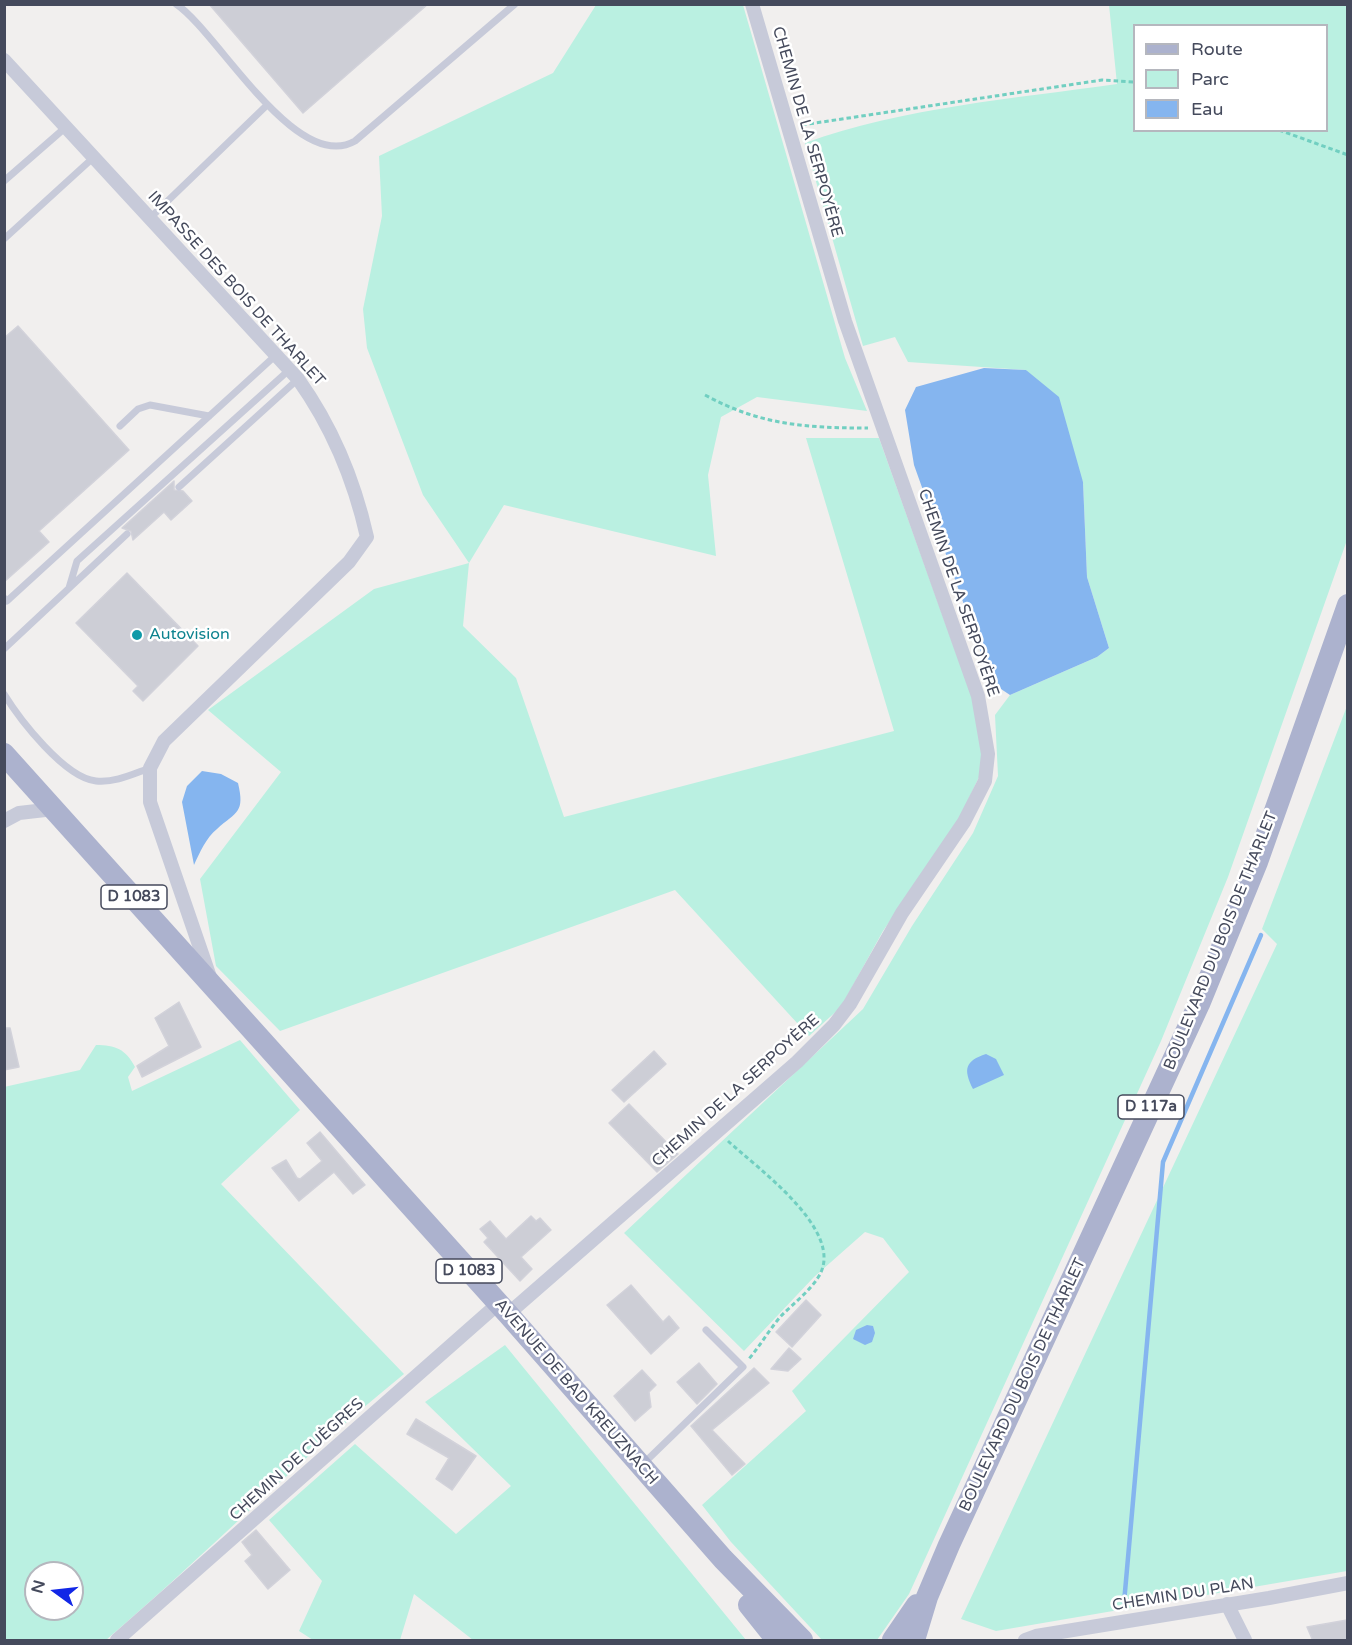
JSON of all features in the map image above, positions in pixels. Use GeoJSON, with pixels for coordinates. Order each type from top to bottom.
{"type":"FeatureCollection","features":[{"type":"Feature","properties":{"kind":"main road","name":"BOULEVARD DU BOIS DE THARLET"},"geometry":{"type":"LineString","coordinates":[[914,1641],[927,1597],[1199,1005],[1257,861],[1347,605]]}},
{"type":"Feature","properties":{"kind":"main road","name":"D 1083"},"geometry":{"type":"LineString","coordinates":[[4,754],[213,985]]}},
{"type":"Feature","properties":{"kind":"main road","name":"AVENUE DE BAD KREUZNACH"},"geometry":{"type":"LineString","coordinates":[[213,985],[723,1559],[802,1641]]}},
{"type":"Feature","properties":{"kind":"main road","name":"AVENUE DE BAD KREUZNACH"},"geometry":{"type":"LineString","coordinates":[[723,1559],[744,1599],[777,1641]]}},
{"type":"Feature","properties":{"kind":"main road","name":"BOULEVARD DU BOIS DE THARLET"},"geometry":{"type":"LineString","coordinates":[[893,1641],[919,1601],[927,1597]]}},
{"type":"Feature","properties":{"kind":"street","name":"CHEMIN DE LA SERPOYÈRE"},"geometry":{"type":"LineString","coordinates":[[503,1309],[717,1131],[797,1062],[834,1025],[850,1004],[902,913],[964,822],[985,781],[988,754],[978,696],[845,321],[752,4]]}},
{"type":"Feature","properties":{"kind":"street","name":"IMPASSE DES BOIS DE THARLET"},"geometry":{"type":"LineString","coordinates":[[4,60],[294,374],[319,407],[343,455],[360,504],[367,537],[341,570],[164,741],[150,768],[148,786],[154,821],[213,985]]}},
{"type":"Feature","properties":{"kind":"street"},"geometry":{"type":"LineString","coordinates":[[4,821],[19,813],[54,809]]}},
{"type":"Feature","properties":{"kind":"street","name":"CHEMIN DE CUÈGRES"},"geometry":{"type":"LineString","coordinates":[[117,1641],[503,1309]]}},
{"type":"Feature","properties":{"kind":"street","name":"CHEMIN DU PLAN"},"geometry":{"type":"LineString","coordinates":[[1025,1641],[1036,1636],[1347,1583]]}},
{"type":"Feature","properties":{"kind":"street"},"geometry":{"type":"LineString","coordinates":[[1227,1604],[1245,1641]]}},
{"type":"Feature","properties":{"kind":"lane"},"geometry":{"type":"LineString","coordinates":[[176,4],[187,12],[203,30],[266,106],[307,137],[337,146],[349,145],[515,4]]}},
{"type":"Feature","properties":{"kind":"lane"},"geometry":{"type":"LineString","coordinates":[[150,218],[266,106]]}},
{"type":"Feature","properties":{"kind":"lane"},"geometry":{"type":"LineString","coordinates":[[4,181],[66,127]]}},
{"type":"Feature","properties":{"kind":"lane"},"geometry":{"type":"LineString","coordinates":[[4,239],[94,157]]}},
{"type":"Feature","properties":{"kind":"lane"},"geometry":{"type":"LineString","coordinates":[[4,598],[7,601],[276,355]]}},
{"type":"Feature","properties":{"kind":"lane"},"geometry":{"type":"LineString","coordinates":[[179,487],[294,374]]}},
{"type":"Feature","properties":{"kind":"lane"},"geometry":{"type":"LineString","coordinates":[[69,588],[77,561],[294,374]]}},
{"type":"Feature","properties":{"kind":"lane"},"geometry":{"type":"LineString","coordinates":[[120,426],[138,409],[150,405],[209,416]]}},
{"type":"Feature","properties":{"kind":"lane"},"geometry":{"type":"LineString","coordinates":[[4,649],[127,534]]}},
{"type":"Feature","properties":{"kind":"lane"},"geometry":{"type":"LineString","coordinates":[[4,694],[73,774],[104,782],[150,768]]}},
{"type":"Feature","properties":{"kind":"lane"},"geometry":{"type":"LineString","coordinates":[[641,1466],[744,1366],[706,1330]]}},
{"type":"Feature","properties":{"kind":"path"},"geometry":{"type":"LineString","coordinates":[[788,127],[1102,80],[1133,82]]}},
{"type":"Feature","properties":{"kind":"path"},"geometry":{"type":"LineString","coordinates":[[1284,132],[1347,155]]}},
{"type":"Feature","properties":{"kind":"path"},"geometry":{"type":"LineString","coordinates":[[705,395],[755,417],[809,428],[883,428]]}},
{"type":"Feature","properties":{"kind":"path"},"geometry":{"type":"LineString","coordinates":[[717,1131],[807,1216],[822,1241],[824,1260],[819,1276],[778,1319],[744,1366]]}},
{"type":"Feature","properties":{"kind":"green space"},"geometry":{"type":"Polygon","coordinates":[[[596,5],[743,5],[845,358],[867,411],[757,397],[721,417],[708,475],[716,556],[504,505],[469,563],[423,495],[367,348],[363,309],[382,216],[379,156],[553,73],[596,5]]]}},
{"type":"Feature","properties":{"kind":"green space"},"geometry":{"type":"Polygon","coordinates":[[[1109,5],[1347,5],[1347,540],[1228,877],[1161,1041],[909,1594],[877,1640],[822,1640],[731,1542],[702,1505],[806,1411],[792,1391],[909,1272],[883,1238],[865,1232],[814,1277],[744,1351],[624,1233],[863,1009],[912,926],[973,833],[998,776],[995,715],[1010,695],[1097,657],[1109,648],[1087,577],[1083,482],[1026,370],[908,362],[895,337],[863,346],[805,143],[920,112],[1117,84],[1109,5]]]}},
{"type":"Feature","properties":{"kind":"green space"},"geometry":{"type":"Polygon","coordinates":[[[806,438],[879,438],[975,706],[982,753],[980,775],[956,825],[883,931],[841,1007],[809,1036],[675,890],[280,1031],[216,966],[200,879],[281,772],[208,710],[374,589],[469,563],[463,626],[516,678],[564,817],[894,731],[806,438]]]}},
{"type":"Feature","properties":{"kind":"green space"},"geometry":{"type":"Polygon","coordinates":[[[1347,706],[1347,1571],[996,1631],[961,1619],[1277,944],[1262,929],[1347,706]]]}},
{"type":"Feature","properties":{"kind":"green space"},"geometry":{"type":"Polygon","coordinates":[[[240,1040],[300,1110],[221,1184],[404,1374],[328,1439],[106,1640],[5,1640],[4,1087],[80,1070],[96,1045],[114,1047],[128,1056],[135,1067],[128,1077],[132,1091],[240,1040]]]}},
{"type":"Feature","properties":{"kind":"green space"},"geometry":{"type":"Polygon","coordinates":[[[505,1345],[746,1640],[473,1640],[414,1594],[400,1640],[313,1640],[299,1631],[322,1581],[269,1520],[355,1444],[456,1534],[511,1486],[425,1402],[505,1345]]]}},
{"type":"Feature","properties":{"kind":"water"},"geometry":{"type":"Polygon","coordinates":[[[984,368],[1026,370],[1059,397],[1083,482],[1087,577],[1109,648],[1097,657],[1010,695],[992,683],[914,465],[905,410],[916,387],[984,368]]]}},
{"type":"Feature","properties":{"kind":"water"},"geometry":{"type":"Polygon","coordinates":[[[202,771],[221,774],[238,783],[240,806],[206,841],[194,865],[182,802],[187,786],[202,771]]]}},
{"type":"Feature","properties":{"kind":"water"},"geometry":{"type":"Polygon","coordinates":[[[986,1054],[996,1059],[1004,1075],[973,1089],[968,1076],[968,1067],[974,1060],[986,1054]]]}},
{"type":"Feature","properties":{"kind":"water"},"geometry":{"type":"Polygon","coordinates":[[[867,1325],[873,1326],[875,1333],[872,1342],[865,1345],[853,1339],[856,1330],[867,1325]]]}},
{"type":"Feature","properties":{"kind":"building"},"geometry":{"type":"Polygon","coordinates":[[[209,4],[428,4],[303,113],[209,4]]]}},
{"type":"Feature","properties":{"kind":"building"},"geometry":{"type":"Polygon","coordinates":[[[18,326],[129,450],[39,531],[49,542],[4,582],[4,338],[18,326]]]}},
{"type":"Feature","properties":{"kind":"building"},"geometry":{"type":"Polygon","coordinates":[[[174,481],[174,490],[183,491],[192,501],[171,520],[164,512],[133,540],[131,531],[122,528],[174,481]]]}},
{"type":"Feature","properties":{"kind":"building","name":"Autovision"},"geometry":{"type":"Polygon","coordinates":[[[127,573],[198,646],[143,701],[133,691],[138,686],[76,623],[127,573]]]}},
{"type":"Feature","properties":{"kind":"building"},"geometry":{"type":"Polygon","coordinates":[[[179,1002],[201,1047],[142,1077],[137,1066],[169,1046],[155,1018],[179,1002]]]}},
{"type":"Feature","properties":{"kind":"building"},"geometry":{"type":"Polygon","coordinates":[[[4,1028],[10,1028],[19,1067],[4,1070],[4,1028]]]}},
{"type":"Feature","properties":{"kind":"building"},"geometry":{"type":"Polygon","coordinates":[[[654,1051],[666,1064],[624,1102],[612,1090],[654,1051]]]}},
{"type":"Feature","properties":{"kind":"building"},"geometry":{"type":"Polygon","coordinates":[[[629,1104],[678,1154],[657,1172],[609,1123],[629,1104]]]}},
{"type":"Feature","properties":{"kind":"building"},"geometry":{"type":"Polygon","coordinates":[[[320,1132],[365,1185],[353,1194],[334,1172],[299,1201],[272,1168],[286,1160],[297,1178],[300,1179],[322,1161],[307,1143],[320,1132]]]}},
{"type":"Feature","properties":{"kind":"building"},"geometry":{"type":"Polygon","coordinates":[[[531,1216],[536,1221],[540,1218],[551,1230],[521,1257],[532,1269],[520,1281],[484,1242],[488,1238],[480,1229],[490,1221],[506,1239],[531,1216]]]}},
{"type":"Feature","properties":{"kind":"building"},"geometry":{"type":"Polygon","coordinates":[[[631,1285],[663,1322],[669,1316],[679,1328],[651,1354],[607,1305],[631,1285]]]}},
{"type":"Feature","properties":{"kind":"building"},"geometry":{"type":"Polygon","coordinates":[[[806,1300],[821,1315],[792,1347],[776,1332],[806,1300]]]}},
{"type":"Feature","properties":{"kind":"building"},"geometry":{"type":"Polygon","coordinates":[[[789,1348],[801,1359],[788,1371],[771,1369],[789,1348]]]}},
{"type":"Feature","properties":{"kind":"building"},"geometry":{"type":"Polygon","coordinates":[[[699,1363],[717,1384],[697,1404],[677,1382],[699,1363]]]}},
{"type":"Feature","properties":{"kind":"building"},"geometry":{"type":"Polygon","coordinates":[[[754,1368],[769,1383],[712,1430],[745,1464],[732,1475],[691,1426],[754,1368]]]}},
{"type":"Feature","properties":{"kind":"building"},"geometry":{"type":"Polygon","coordinates":[[[642,1370],[656,1385],[649,1392],[651,1407],[635,1421],[614,1396],[642,1370]]]}},
{"type":"Feature","properties":{"kind":"building"},"geometry":{"type":"Polygon","coordinates":[[[416,1419],[476,1456],[452,1490],[436,1479],[449,1458],[407,1434],[416,1419]]]}},
{"type":"Feature","properties":{"kind":"building"},"geometry":{"type":"Polygon","coordinates":[[[256,1530],[290,1570],[268,1589],[245,1561],[252,1555],[242,1542],[256,1530]]]}},
{"type":"Feature","properties":{"kind":"building"},"geometry":{"type":"Polygon","coordinates":[[[1347,1620],[1347,1641],[1313,1641],[1307,1627],[1347,1620]]]}},
{"type":"Feature","properties":{"kind":"waterway"},"geometry":{"type":"LineString","coordinates":[[1124,1603],[1163,1162],[1261,935]]}},
{"type":"Feature","properties":{"kind":"place","name":"Autovision"},"geometry":{"type":"Point","coordinates":[137,635]}}]}
